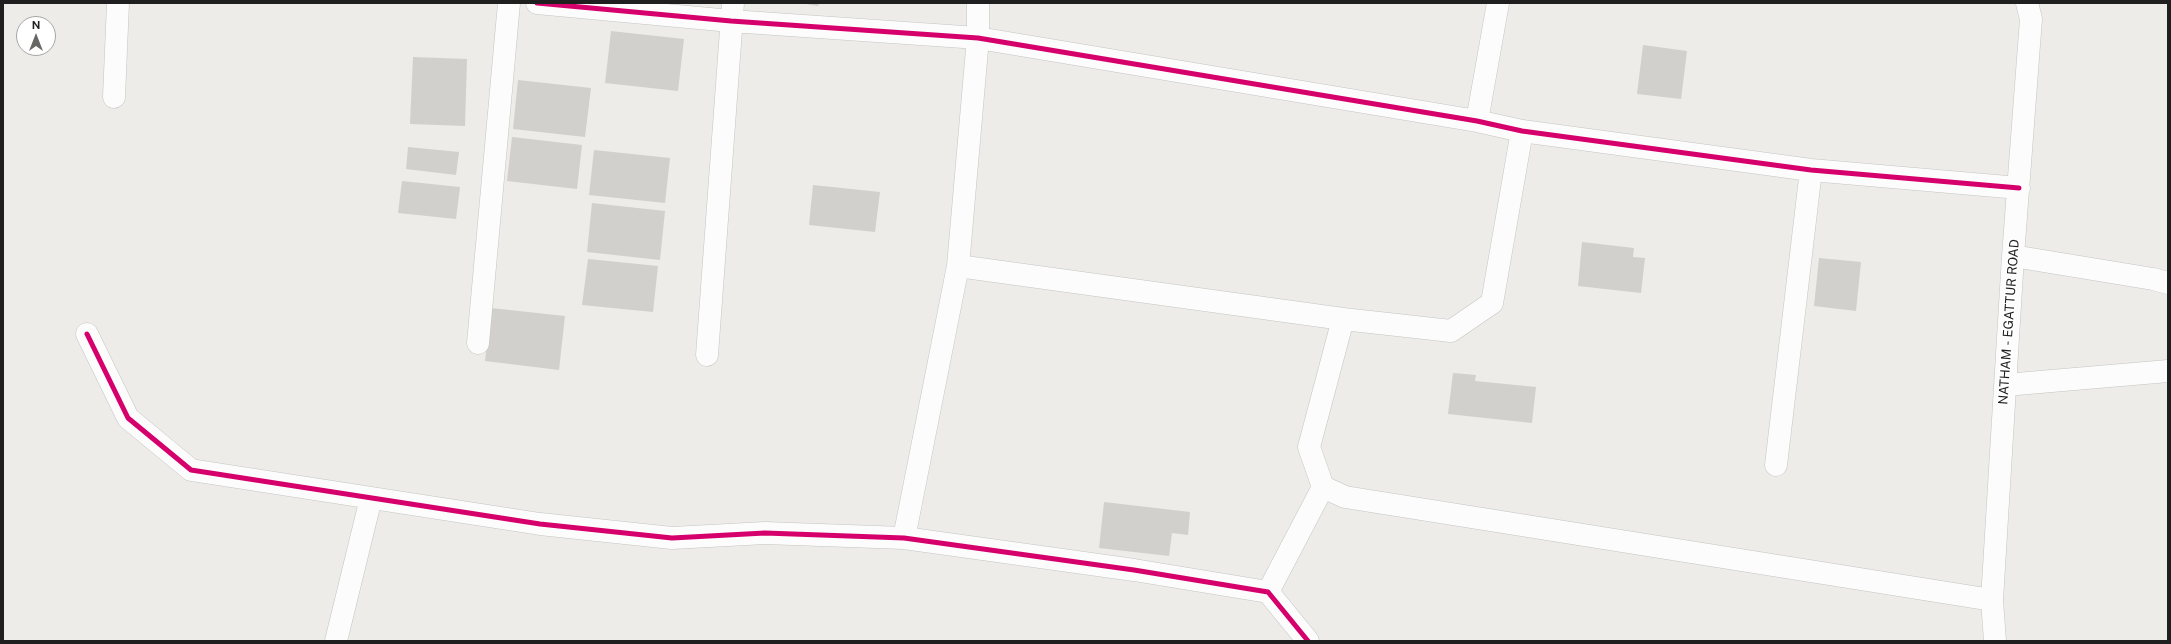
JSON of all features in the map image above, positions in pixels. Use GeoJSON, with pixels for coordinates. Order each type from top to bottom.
{"type":"FeatureCollection","features":[{"type":"Feature","properties":{"kind":"street"},"geometry":{"type":"LineString","coordinates":[[114,97],[118,3]]}},
{"type":"Feature","properties":{"kind":"street"},"geometry":{"type":"LineString","coordinates":[[478,344],[509,3]]}},
{"type":"Feature","properties":{"kind":"street"},"geometry":{"type":"LineString","coordinates":[[537,3],[732,12],[978,38],[1477,121],[1522,131],[1811,170],[2019,188]]}},
{"type":"Feature","properties":{"kind":"street"},"geometry":{"type":"LineString","coordinates":[[904,538],[958,266],[978,38],[978,3]]}},
{"type":"Feature","properties":{"kind":"street"},"geometry":{"type":"LineString","coordinates":[[1477,121],[1498,3]]}},
{"type":"Feature","properties":{"kind":"street","name":"NATHAM - EGATTUR ROAD"},"geometry":{"type":"LineString","coordinates":[[1995,641],[1992,600],[2013,256],[2031,19],[2027,3]]}},
{"type":"Feature","properties":{"kind":"street"},"geometry":{"type":"LineString","coordinates":[[707,355],[732,12]]}},
{"type":"Feature","properties":{"kind":"street"},"geometry":{"type":"LineString","coordinates":[[958,266],[1343,319],[1451,331],[1492,303],[1522,131]]}},
{"type":"Feature","properties":{"kind":"street"},"geometry":{"type":"LineString","coordinates":[[1776,465],[1811,170]]}},
{"type":"Feature","properties":{"kind":"street"},"geometry":{"type":"LineString","coordinates":[[2013,256],[2153,279],[2168,283]]}},
{"type":"Feature","properties":{"kind":"street"},"geometry":{"type":"LineString","coordinates":[[1343,319],[1309,447],[1323,487],[1345,497],[1992,600]]}},
{"type":"Feature","properties":{"kind":"street"},"geometry":{"type":"LineString","coordinates":[[87,334],[128,418],[191,470],[540,524],[672,538],[765,533],[904,538],[1134,570],[1268,592],[1308,641]]}},
{"type":"Feature","properties":{"kind":"street"},"geometry":{"type":"LineString","coordinates":[[2005,385],[2168,371]]}},
{"type":"Feature","properties":{"kind":"street"},"geometry":{"type":"LineString","coordinates":[[1268,592],[1323,487]]}},
{"type":"Feature","properties":{"kind":"street"},"geometry":{"type":"LineString","coordinates":[[336,641],[371,498]]}},
{"type":"Feature","properties":{"kind":"building"},"geometry":{"type":"Polygon","coordinates":[[[800,3],[819,3],[818,6],[800,3]]]}},
{"type":"Feature","properties":{"kind":"building"},"geometry":{"type":"Polygon","coordinates":[[[611,31],[684,39],[678,91],[605,83],[611,31]]]}},
{"type":"Feature","properties":{"kind":"building"},"geometry":{"type":"Polygon","coordinates":[[[1643,45],[1687,51],[1681,99],[1637,94],[1643,45]]]}},
{"type":"Feature","properties":{"kind":"building"},"geometry":{"type":"Polygon","coordinates":[[[413,57],[467,59],[465,126],[410,124],[413,57]]]}},
{"type":"Feature","properties":{"kind":"building"},"geometry":{"type":"Polygon","coordinates":[[[518,80],[591,88],[585,137],[513,129],[518,80]]]}},
{"type":"Feature","properties":{"kind":"building"},"geometry":{"type":"Polygon","coordinates":[[[512,137],[582,145],[577,189],[507,181],[512,137]]]}},
{"type":"Feature","properties":{"kind":"building"},"geometry":{"type":"Polygon","coordinates":[[[408,147],[459,152],[456,175],[406,169],[408,147]]]}},
{"type":"Feature","properties":{"kind":"building"},"geometry":{"type":"Polygon","coordinates":[[[594,150],[670,158],[665,203],[589,195],[594,150]]]}},
{"type":"Feature","properties":{"kind":"building"},"geometry":{"type":"Polygon","coordinates":[[[402,181],[460,187],[456,219],[398,213],[402,181]]]}},
{"type":"Feature","properties":{"kind":"building"},"geometry":{"type":"Polygon","coordinates":[[[813,185],[880,192],[875,232],[809,225],[813,185]]]}},
{"type":"Feature","properties":{"kind":"building"},"geometry":{"type":"Polygon","coordinates":[[[592,203],[665,211],[660,260],[587,252],[592,203]]]}},
{"type":"Feature","properties":{"kind":"building"},"geometry":{"type":"Polygon","coordinates":[[[1582,242],[1634,248],[1633,257],[1645,258],[1641,293],[1578,286],[1582,242]]]}},
{"type":"Feature","properties":{"kind":"building"},"geometry":{"type":"Polygon","coordinates":[[[1819,258],[1861,262],[1856,311],[1814,306],[1819,258]]]}},
{"type":"Feature","properties":{"kind":"building"},"geometry":{"type":"Polygon","coordinates":[[[588,259],[658,266],[653,312],[582,305],[588,259]]]}},
{"type":"Feature","properties":{"kind":"building"},"geometry":{"type":"Polygon","coordinates":[[[491,308],[565,316],[559,370],[485,361],[491,308]]]}},
{"type":"Feature","properties":{"kind":"building"},"geometry":{"type":"Polygon","coordinates":[[[1453,373],[1476,375],[1475,381],[1536,387],[1532,423],[1448,414],[1453,373]]]}},
{"type":"Feature","properties":{"kind":"building"},"geometry":{"type":"Polygon","coordinates":[[[1104,502],[1190,512],[1188,535],[1172,533],[1169,556],[1099,548],[1104,502]]]}},
{"type":"Feature","properties":{"kind":"cycle path"},"geometry":{"type":"LineString","coordinates":[[537,3],[731,21],[978,38],[1477,121],[1522,131],[1811,170],[2019,188]]}},
{"type":"Feature","properties":{"kind":"cycle path"},"geometry":{"type":"LineString","coordinates":[[87,334],[128,418],[191,470],[540,524],[672,538],[765,533],[904,538],[1134,570],[1268,592],[1308,641]]}}]}
